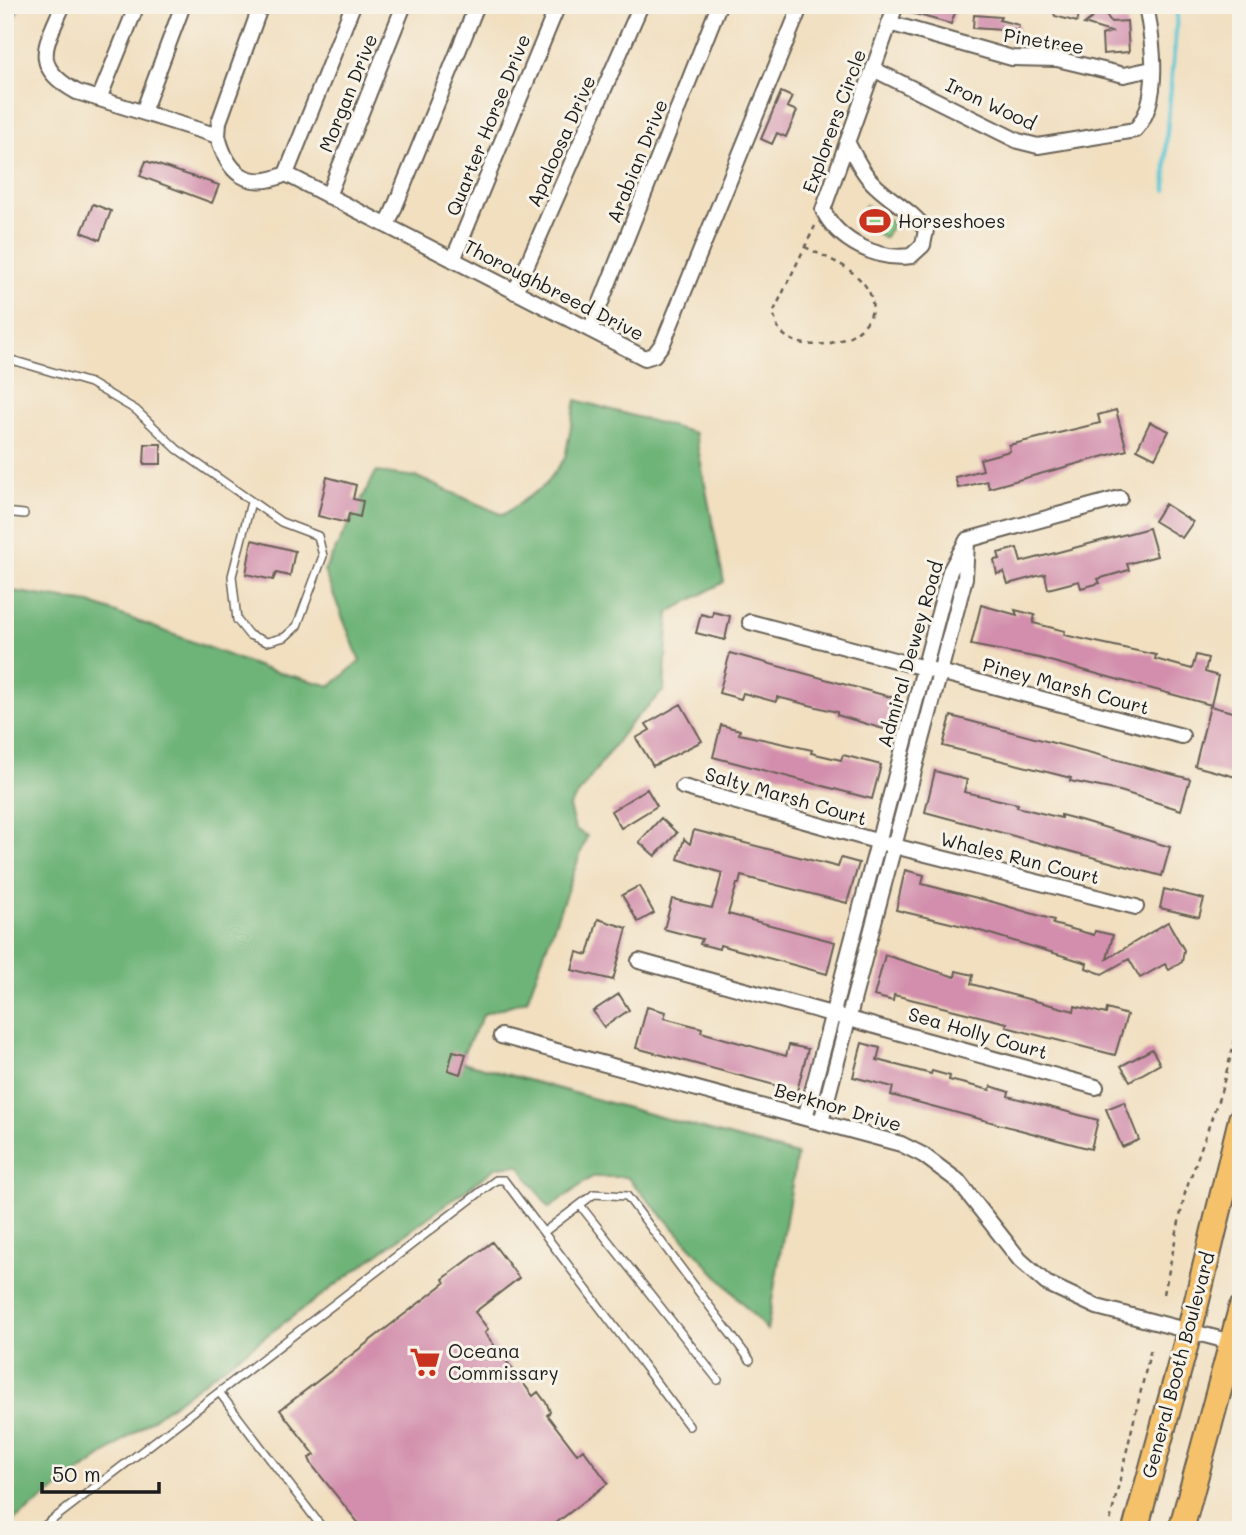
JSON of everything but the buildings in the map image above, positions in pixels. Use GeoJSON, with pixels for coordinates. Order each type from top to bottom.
{"type":"FeatureCollection","features":[{"type":"Feature","properties":{"kind":"highway","name":"General Booth Boulevard"},"geometry":{"type":"LineString","coordinates":[[1135,1530],[1190,1329],[1241,1119]]}},
{"type":"Feature","properties":{"kind":"highway"},"geometry":{"type":"LineString","coordinates":[[1181,1530],[1237,1343],[1241,1309]]}},
{"type":"Feature","properties":{"kind":"street"},"geometry":{"type":"LineString","coordinates":[[63,5],[49,37],[46,57],[49,72],[77,92],[218,136]]}},
{"type":"Feature","properties":{"kind":"street"},"geometry":{"type":"LineString","coordinates":[[99,99],[137,5]]}},
{"type":"Feature","properties":{"kind":"street"},"geometry":{"type":"LineString","coordinates":[[143,113],[183,5]]}},
{"type":"Feature","properties":{"kind":"street"},"geometry":{"type":"LineString","coordinates":[[261,5],[219,122],[218,136],[222,152],[234,172],[251,180],[272,181],[286,174],[353,5]]}},
{"type":"Feature","properties":{"kind":"street","name":"Morgan Drive"},"geometry":{"type":"LineString","coordinates":[[328,196],[404,5]]}},
{"type":"Feature","properties":{"kind":"street"},"geometry":{"type":"LineString","coordinates":[[387,226],[477,5]]}},
{"type":"Feature","properties":{"kind":"street","name":"Quarter Horse Drive"},"geometry":{"type":"LineString","coordinates":[[453,260],[558,5]]}},
{"type":"Feature","properties":{"kind":"street","name":"Apaloosa Drive"},"geometry":{"type":"LineString","coordinates":[[515,292],[641,5]]}},
{"type":"Feature","properties":{"kind":"street","name":"Arabian Drive"},"geometry":{"type":"LineString","coordinates":[[590,330],[719,5]]}},
{"type":"Feature","properties":{"kind":"street","name":"Thoroughbreed Drive"},"geometry":{"type":"LineString","coordinates":[[286,174],[645,358],[654,355],[663,343],[801,5]]}},
{"type":"Feature","properties":{"kind":"street","name":"Explorers Circle"},"geometry":{"type":"LineString","coordinates":[[822,211],[896,5]]}},
{"type":"Feature","properties":{"kind":"street","name":"Iron Wood"},"geometry":{"type":"LineString","coordinates":[[873,69],[1018,141],[1038,146],[1135,130],[1144,120],[1151,103],[1154,51],[1146,5]]}},
{"type":"Feature","properties":{"kind":"street","name":"Pinetree"},"geometry":{"type":"LineString","coordinates":[[889,23],[1012,58],[1057,60],[1124,75],[1152,69]]}},
{"type":"Feature","properties":{"kind":"street"},"geometry":{"type":"LineString","coordinates":[[822,211],[831,227],[879,257],[911,256],[923,245],[926,230],[918,219],[876,187],[862,170],[847,142]]}},
{"type":"Feature","properties":{"kind":"street"},"geometry":{"type":"LineString","coordinates":[[967,540],[1120,498]]}},
{"type":"Feature","properties":{"kind":"street","name":"Admiral Dewey Road"},"geometry":{"type":"LineString","coordinates":[[805,1118],[950,571],[967,540]]}},
{"type":"Feature","properties":{"kind":"street","name":"Admiral Dewey Road"},"geometry":{"type":"LineString","coordinates":[[821,1122],[965,578],[967,540]]}},
{"type":"Feature","properties":{"kind":"street","name":"Piney Marsh Court"},"geometry":{"type":"LineString","coordinates":[[750,622],[1182,736]]}},
{"type":"Feature","properties":{"kind":"street","name":"Salty Marsh Court"},"geometry":{"type":"LineString","coordinates":[[683,787],[894,846]]}},
{"type":"Feature","properties":{"kind":"street","name":"Whales Run Court"},"geometry":{"type":"LineString","coordinates":[[894,846],[1136,907]]}},
{"type":"Feature","properties":{"kind":"street","name":"Sea Holly Court"},"geometry":{"type":"LineString","coordinates":[[639,961],[1096,1087]]}},
{"type":"Feature","properties":{"kind":"street","name":"Berknor Drive"},"geometry":{"type":"LineString","coordinates":[[501,1036],[874,1135],[923,1154],[958,1181],[1020,1260],[1046,1283],[1097,1307],[1237,1343]]}},
{"type":"Feature","properties":{"kind":"lane"},"geometry":{"type":"LineString","coordinates":[[5,358],[90,383],[136,410],[177,449],[251,502],[281,522],[318,536],[323,556],[298,626],[285,637],[267,642],[249,635],[237,620],[233,600],[232,576],[251,502]]}},
{"type":"Feature","properties":{"kind":"lane"},"geometry":{"type":"LineString","coordinates":[[5,512],[24,514]]}},
{"type":"Feature","properties":{"kind":"lane"},"geometry":{"type":"LineString","coordinates":[[39,1530],[496,1180],[504,1180],[689,1426]]}},
{"type":"Feature","properties":{"kind":"lane"},"geometry":{"type":"LineString","coordinates":[[544,1232],[594,1194],[627,1196],[750,1360]]}},
{"type":"Feature","properties":{"kind":"lane"},"geometry":{"type":"LineString","coordinates":[[580,1205],[718,1380]]}},
{"type":"Feature","properties":{"kind":"lane"},"geometry":{"type":"LineString","coordinates":[[219,1392],[324,1530]]}},
{"type":"Feature","properties":{"kind":"path"},"geometry":{"type":"LineString","coordinates":[[805,247],[852,272],[870,293],[872,310],[866,326],[848,338],[822,344],[798,342],[779,330],[773,313],[822,211]]}},
{"type":"Feature","properties":{"kind":"path"},"geometry":{"type":"LineString","coordinates":[[1164,1294],[1185,1193],[1205,1142],[1241,1018]]}},
{"type":"Feature","properties":{"kind":"path"},"geometry":{"type":"LineString","coordinates":[[1108,1530],[1150,1348]]}},
{"type":"Feature","properties":{"kind":"green space"},"geometry":{"type":"Polygon","coordinates":[[[5,5],[20,5],[5,40],[5,5]]]}},
{"type":"Feature","properties":{"kind":"green space","name":"Horseshoes"},"geometry":{"type":"Polygon","coordinates":[[[866,205],[893,223],[884,238],[857,219],[866,205]]]}},
{"type":"Feature","properties":{"kind":"green space"},"geometry":{"type":"Polygon","coordinates":[[[576,400],[695,433],[724,582],[669,612],[664,690],[629,725],[569,807],[575,829],[587,836],[527,1000],[484,1014],[459,1061],[797,1155],[767,1330],[627,1177],[592,1177],[549,1208],[519,1165],[497,1167],[5,1527],[5,590],[90,603],[262,668],[331,686],[360,661],[324,571],[376,472],[417,477],[503,515],[545,485],[565,458],[576,400]]]}},
{"type":"Feature","properties":{"kind":"waterway"},"geometry":{"type":"LineString","coordinates":[[1166,190],[1166,143],[1178,5]]}},
{"type":"Feature","properties":{"kind":"place","name":"Horseshoes"},"geometry":{"type":"Point","coordinates":[875,221]}},
{"type":"Feature","properties":{"kind":"place","name":"Oceana Commissary"},"geometry":{"type":"Point","coordinates":[425,1362]}}]}
